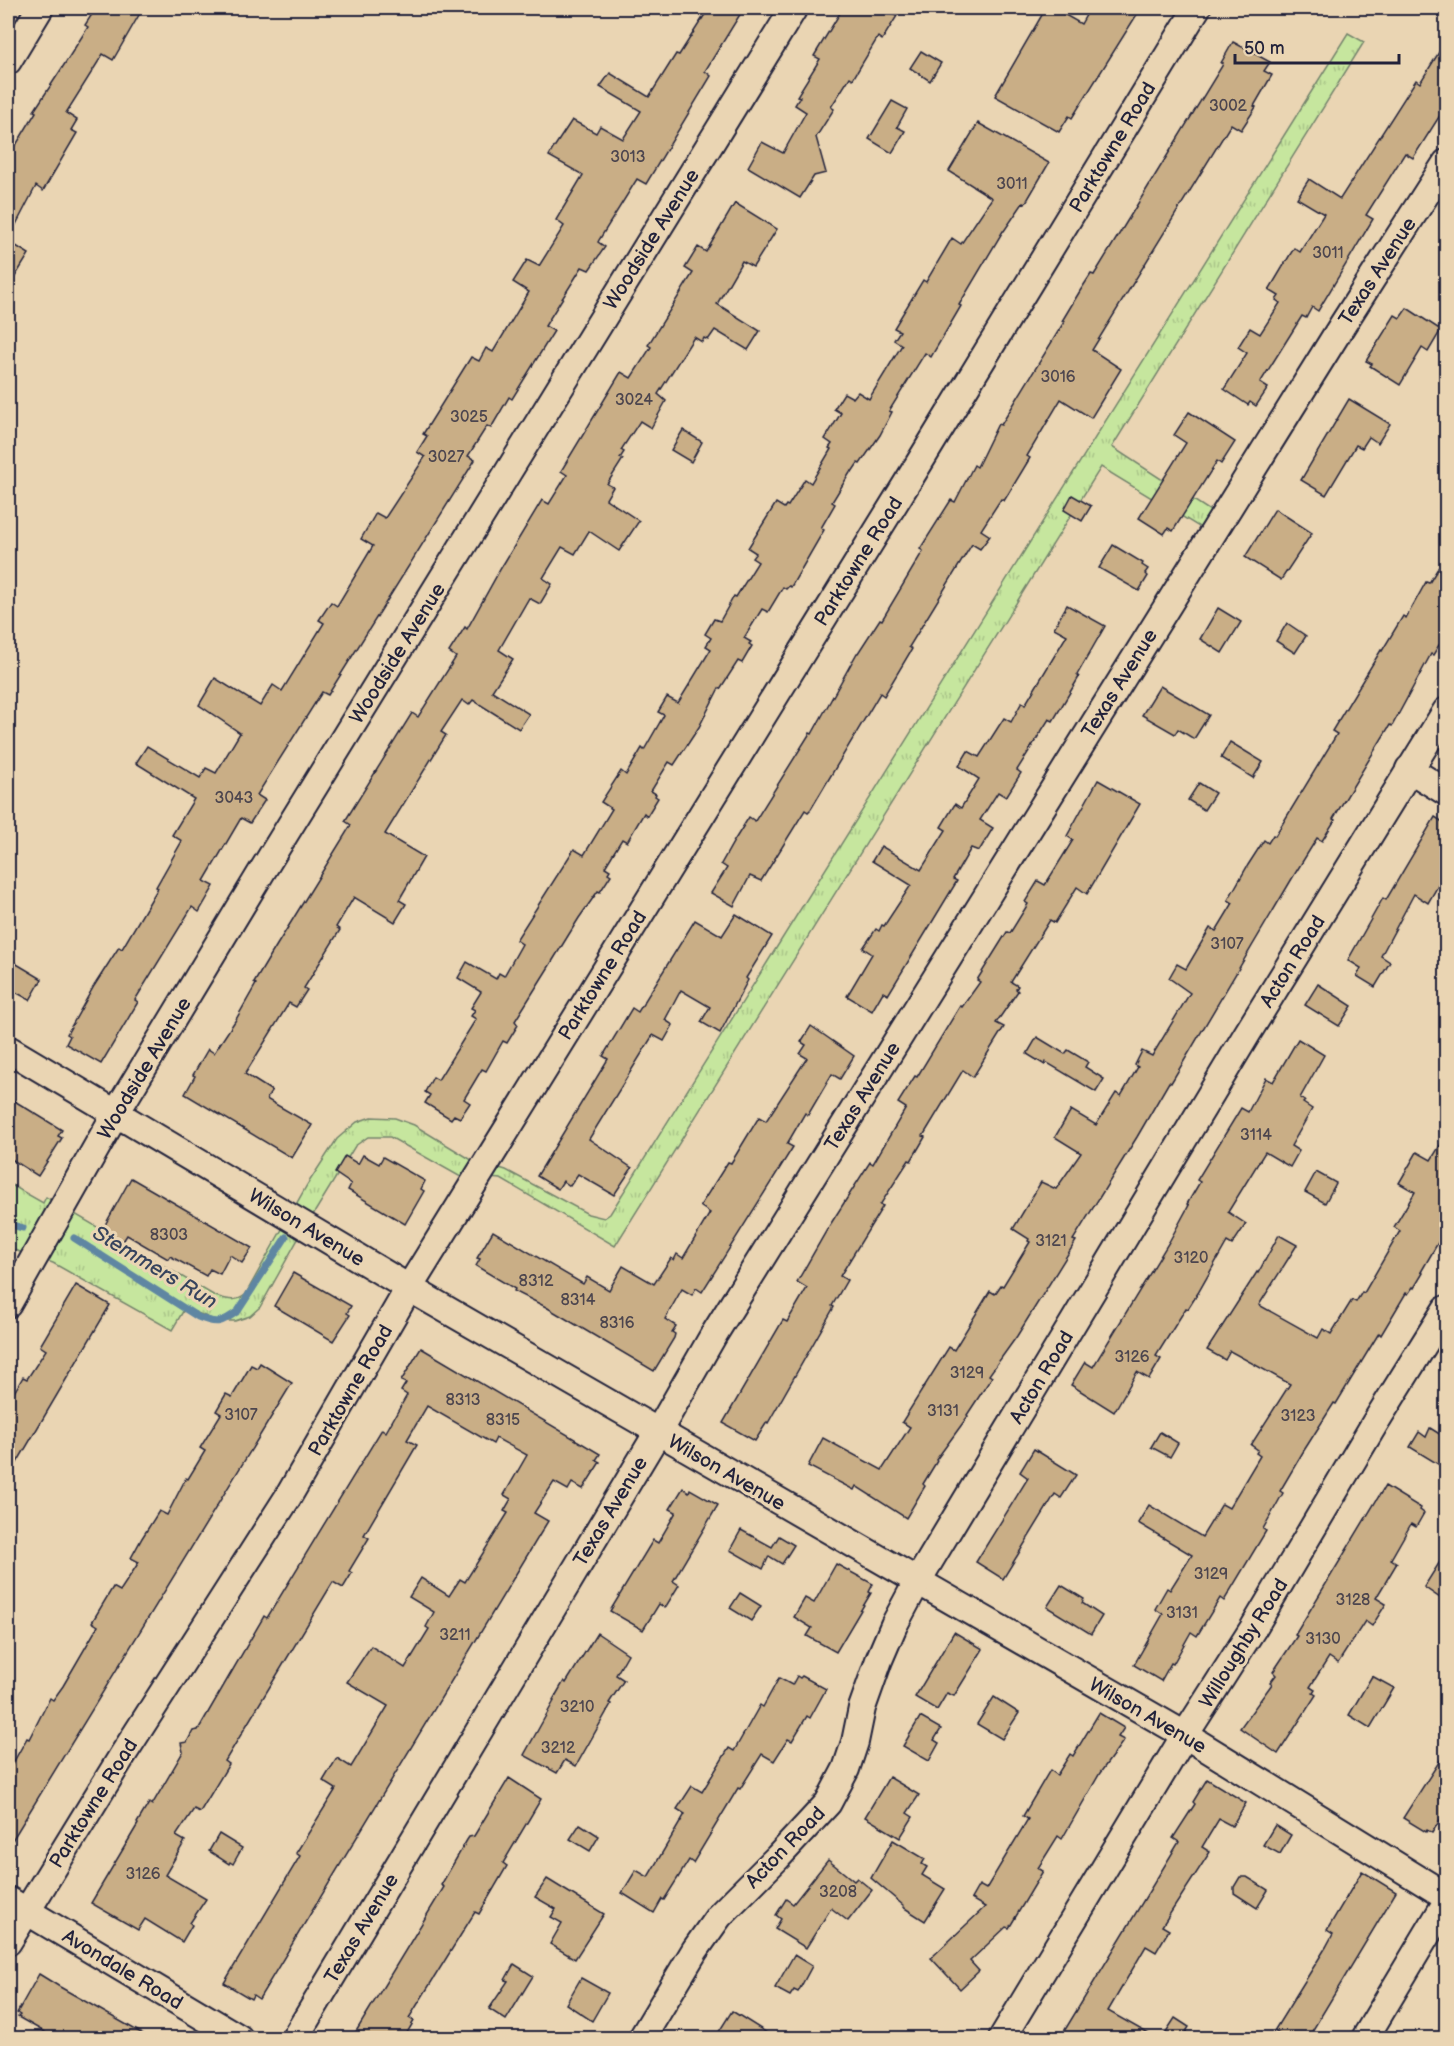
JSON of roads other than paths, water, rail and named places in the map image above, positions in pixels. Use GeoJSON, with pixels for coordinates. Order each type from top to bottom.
{"type":"FeatureCollection","features":[{"type":"Feature","properties":{"kind":"street"},"geometry":{"type":"LineString","coordinates":[[8,61],[40,8]]}},
{"type":"Feature","properties":{"kind":"street","name":"Woodside Avenue"},"geometry":{"type":"LineString","coordinates":[[8,1304],[116,1113],[261,873],[794,8]]}},
{"type":"Feature","properties":{"kind":"street","name":"Parktowne Road"},"geometry":{"type":"LineString","coordinates":[[8,1942],[17,1906],[130,1743],[288,1497],[409,1288],[916,468],[1197,8]]}},
{"type":"Feature","properties":{"kind":"street","name":"Texas Avenue"},"geometry":{"type":"LineString","coordinates":[[295,2038],[658,1432],[713,1335],[1324,354],[1446,163]]}},
{"type":"Feature","properties":{"kind":"street","name":"Acton Road"},"geometry":{"type":"LineString","coordinates":[[642,2038],[695,1950],[719,1916],[828,1803],[846,1769],[855,1743],[862,1708],[879,1660],[894,1625],[917,1582],[1247,1034],[1446,711]]}},
{"type":"Feature","properties":{"kind":"street"},"geometry":{"type":"LineString","coordinates":[[1409,769],[1446,792]]}},
{"type":"Feature","properties":{"kind":"street","name":"Wilson Avenue"},"geometry":{"type":"LineString","coordinates":[[8,1049],[409,1288],[1185,1735],[1446,1896]]}},
{"type":"Feature","properties":{"kind":"street","name":"Willoughby Road"},"geometry":{"type":"LineString","coordinates":[[1002,2038],[1446,1309]]}},
{"type":"Feature","properties":{"kind":"street"},"geometry":{"type":"LineString","coordinates":[[1365,2038],[1446,1903]]}},
{"type":"Feature","properties":{"kind":"street","name":"Avondale Road"},"geometry":{"type":"LineString","coordinates":[[17,1906],[239,2038]]}},
{"type":"Feature","properties":{"kind":"waterway","name":"Stemmers Run"},"geometry":{"type":"LineString","coordinates":[[8,1224],[23,1228]]}},
{"type":"Feature","properties":{"kind":"waterway","name":"Stemmers Run"},"geometry":{"type":"LineString","coordinates":[[74,1238],[198,1317],[219,1322],[238,1311],[286,1237]]}}]}
